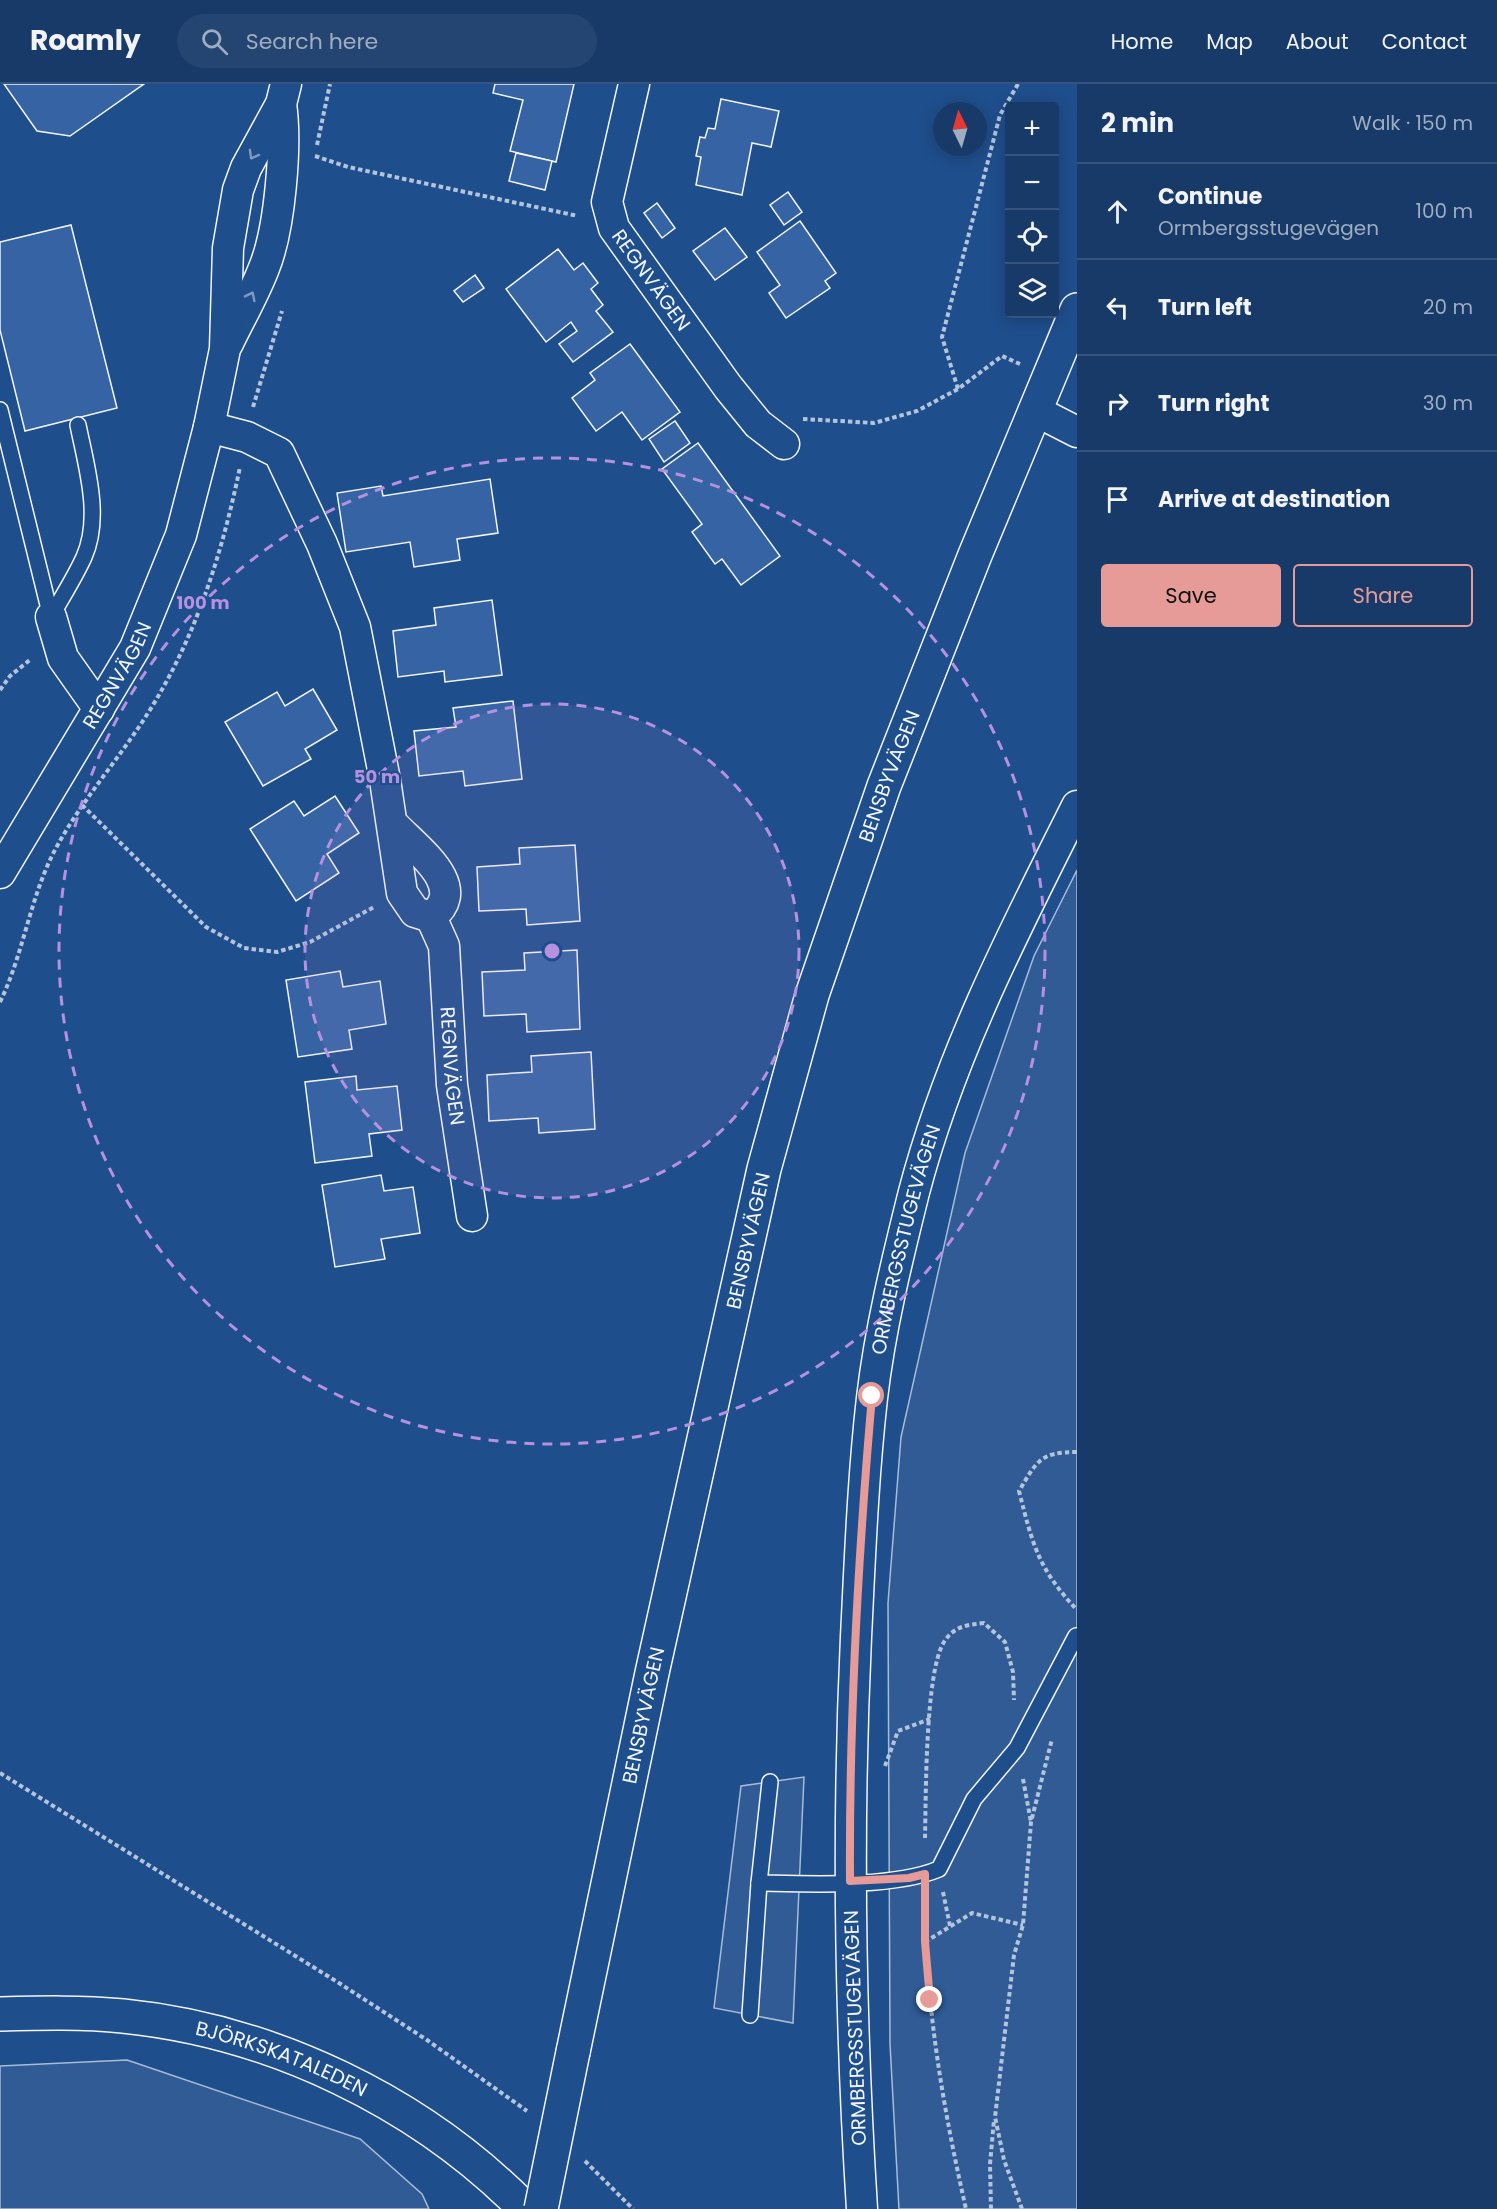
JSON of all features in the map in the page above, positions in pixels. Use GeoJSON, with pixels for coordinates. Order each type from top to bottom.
{"type":"FeatureCollection","features":[{"type":"Feature","properties":{"kind":"main road","name":"BENSBYVÄGEN"},"geometry":{"type":"LineString","coordinates":[[540,2209],[652,1673],[764,1169],[812,995],[884,786],[1047,377],[1077,310]]}},
{"type":"Feature","properties":{"kind":"main road","name":"BJÖRKSKATALEDEN"},"geometry":{"type":"LineString","coordinates":[[0,2014],[80,2013],[144,2019],[208,2031],[272,2049],[310,2064],[405,2113],[468,2157],[525,2209]]}},
{"type":"Feature","properties":{"kind":"street","name":"REGNVÄGEN"},"geometry":{"type":"LineString","coordinates":[[634,84],[607,202],[608,213],[622,240],[758,424],[784,444]]}},
{"type":"Feature","properties":{"kind":"street","name":"REGNVÄGEN"},"geometry":{"type":"LineString","coordinates":[[225,349],[264,268],[270,250],[284,149],[284,94]]}},
{"type":"Feature","properties":{"kind":"street","name":"REGNVÄGEN"},"geometry":{"type":"LineString","coordinates":[[0,873],[135,648],[181,535],[225,349],[228,248],[234,206],[246,168],[284,94]]}},
{"type":"Feature","properties":{"kind":"street"},"geometry":{"type":"LineString","coordinates":[[1034,410],[1077,432]]}},
{"type":"Feature","properties":{"kind":"street"},"geometry":{"type":"LineString","coordinates":[[208,427],[247,437],[279,453],[322,544],[355,627],[392,823],[402,893],[415,912],[431,917],[444,902],[443,879],[435,866],[392,823]]}},
{"type":"Feature","properties":{"kind":"street"},"geometry":{"type":"LineString","coordinates":[[55,630],[63,658],[99,709]]}},
{"type":"Feature","properties":{"kind":"street","name":"ORMBERGSSTUGEVÄGEN"},"geometry":{"type":"LineString","coordinates":[[862,2209],[853,2058],[850,1747],[862,1515],[872,1396],[888,1303],[915,1190],[946,1090],[995,968],[1077,806]]}},
{"type":"Feature","properties":{"kind":"street","name":"REGNVÄGEN"},"geometry":{"type":"LineString","coordinates":[[431,917],[444,946],[452,1085],[472,1216]]}},
{"type":"Feature","properties":{"kind":"lane"},"geometry":{"type":"LineString","coordinates":[[1,420],[55,630]]}},
{"type":"Feature","properties":{"kind":"lane"},"geometry":{"type":"LineString","coordinates":[[55,630],[85,555],[90,536],[89,482],[78,425]]}},
{"type":"Feature","properties":{"kind":"lane"},"geometry":{"type":"LineString","coordinates":[[759,1883],[909,1878],[932,1871],[974,1799],[1017,1748],[1077,1636]]}},
{"type":"Feature","properties":{"kind":"lane"},"geometry":{"type":"LineString","coordinates":[[750,2015],[759,1883],[770,1782]]}},
{"type":"Feature","properties":{"kind":"path"},"geometry":{"type":"LineString","coordinates":[[958,389],[942,337],[1000,115],[1018,84]]}},
{"type":"Feature","properties":{"kind":"path"},"geometry":{"type":"LineString","coordinates":[[315,156],[348,167],[575,216],[593,217],[608,213]]}},
{"type":"Feature","properties":{"kind":"path"},"geometry":{"type":"LineString","coordinates":[[758,424],[801,419],[874,423],[917,411],[958,389],[1002,356],[1047,377]]}},
{"type":"Feature","properties":{"kind":"path"},"geometry":{"type":"LineString","coordinates":[[0,690],[55,630]]}},
{"type":"Feature","properties":{"kind":"path"},"geometry":{"type":"LineString","coordinates":[[82,805],[206,927],[244,948],[277,952],[310,942],[402,893]]}},
{"type":"Feature","properties":{"kind":"path"},"geometry":{"type":"LineString","coordinates":[[1077,1452],[1055,1452],[1037,1460],[1019,1491],[1034,1548],[1053,1584],[1077,1610]]}},
{"type":"Feature","properties":{"kind":"path"},"geometry":{"type":"LineString","coordinates":[[966,2209],[950,2138],[930,2000],[925,1942],[932,1871],[926,1756],[935,1674],[944,1642],[959,1626],[984,1623],[1005,1642],[1013,1672],[1017,1748],[1031,1822],[1023,1925],[1014,1955],[990,2164],[991,2209]]}},
{"type":"Feature","properties":{"kind":"path"},"geometry":{"type":"LineString","coordinates":[[0,1773],[407,2027],[534,2116]]}},
{"type":"Feature","properties":{"kind":"path"},"geometry":{"type":"LineString","coordinates":[[932,1871],[951,1926]]}},
{"type":"Feature","properties":{"kind":"path"},"geometry":{"type":"LineString","coordinates":[[925,1942],[972,1913],[1023,1925]]}},
{"type":"Feature","properties":{"kind":"path"},"geometry":{"type":"LineString","coordinates":[[995,2117],[1004,2160],[1022,2209]]}},
{"type":"Feature","properties":{"kind":"path"},"geometry":{"type":"LineString","coordinates":[[582,2158],[633,2209]]}},
{"type":"Feature","properties":{"kind":"shaded area"},"geometry":{"type":"Polygon","coordinates":[[[1077,870],[1077,2209],[899,2209],[890,2044],[888,1603],[901,1437],[965,1153],[1034,956],[1077,870]]]}},
{"type":"Feature","properties":{"kind":"shaded area"},"geometry":{"type":"Polygon","coordinates":[[[804,1777],[793,2023],[714,2008],[741,1786],[804,1777]]]}},
{"type":"Feature","properties":{"kind":"shaded area"},"geometry":{"type":"Polygon","coordinates":[[[127,2060],[360,2139],[422,2194],[429,2209],[0,2209],[0,2066],[127,2060]]]}},
{"type":"Feature","properties":{"kind":"building"},"geometry":{"type":"Polygon","coordinates":[[[4,84],[144,84],[70,136],[37,131],[4,84]]]}},
{"type":"Feature","properties":{"kind":"building"},"geometry":{"type":"Polygon","coordinates":[[[495,84],[574,84],[556,162],[510,151],[523,100],[493,93],[495,84]]]}},
{"type":"Feature","properties":{"kind":"building"},"geometry":{"type":"Polygon","coordinates":[[[721,99],[779,111],[771,147],[752,143],[742,195],[696,185],[701,157],[696,156],[700,137],[705,138],[708,128],[715,129],[721,99]]]}},
{"type":"Feature","properties":{"kind":"building"},"geometry":{"type":"Polygon","coordinates":[[[516,153],[552,161],[545,190],[509,181],[516,153]]]}},
{"type":"Feature","properties":{"kind":"building"},"geometry":{"type":"Polygon","coordinates":[[[788,192],[802,212],[784,225],[770,205],[788,192]]]}},
{"type":"Feature","properties":{"kind":"building"},"geometry":{"type":"Polygon","coordinates":[[[657,203],[675,228],[662,238],[644,213],[657,203]]]}},
{"type":"Feature","properties":{"kind":"building"},"geometry":{"type":"Polygon","coordinates":[[[800,221],[836,273],[825,281],[830,288],[786,318],[769,293],[780,285],[757,252],[800,221]]]}},
{"type":"Feature","properties":{"kind":"building"},"geometry":{"type":"Polygon","coordinates":[[[71,225],[117,408],[25,431],[0,330],[0,242],[71,225]]]}},
{"type":"Feature","properties":{"kind":"building"},"geometry":{"type":"Polygon","coordinates":[[[725,228],[747,257],[715,280],[693,251],[725,228]]]}},
{"type":"Feature","properties":{"kind":"building"},"geometry":{"type":"Polygon","coordinates":[[[558,249],[574,270],[583,263],[598,283],[591,289],[603,305],[596,311],[613,332],[573,362],[559,344],[577,331],[571,322],[546,342],[506,289],[558,249]]]}},
{"type":"Feature","properties":{"kind":"building"},"geometry":{"type":"Polygon","coordinates":[[[475,275],[484,288],[463,302],[454,291],[475,275]]]}},
{"type":"Feature","properties":{"kind":"building"},"geometry":{"type":"Polygon","coordinates":[[[630,344],[680,412],[642,440],[622,412],[596,431],[572,398],[595,380],[590,373],[630,344]]]}},
{"type":"Feature","properties":{"kind":"building"},"geometry":{"type":"Polygon","coordinates":[[[675,421],[690,443],[664,462],[649,439],[675,421]]]}},
{"type":"Feature","properties":{"kind":"building"},"geometry":{"type":"Polygon","coordinates":[[[698,443],[780,556],[741,585],[722,559],[715,564],[692,532],[702,524],[662,469],[698,443]]]}},
{"type":"Feature","properties":{"kind":"building"},"geometry":{"type":"Polygon","coordinates":[[[490,479],[498,533],[457,539],[460,560],[414,567],[410,542],[346,552],[337,493],[381,486],[383,496],[490,479]]]}},
{"type":"Feature","properties":{"kind":"building"},"geometry":{"type":"Polygon","coordinates":[[[492,600],[502,675],[445,682],[444,671],[398,677],[393,631],[436,625],[434,608],[492,600]]]}},
{"type":"Feature","properties":{"kind":"building"},"geometry":{"type":"Polygon","coordinates":[[[313,689],[337,730],[305,749],[311,759],[263,786],[225,722],[277,692],[285,706],[313,689]]]}},
{"type":"Feature","properties":{"kind":"building"},"geometry":{"type":"Polygon","coordinates":[[[513,701],[522,779],[465,786],[463,771],[419,776],[414,731],[456,727],[453,708],[513,701]]]}},
{"type":"Feature","properties":{"kind":"building"},"geometry":{"type":"Polygon","coordinates":[[[335,796],[359,833],[327,854],[339,873],[296,901],[250,829],[294,801],[304,816],[335,796]]]}},
{"type":"Feature","properties":{"kind":"building"},"geometry":{"type":"Polygon","coordinates":[[[575,845],[580,921],[527,925],[526,909],[479,911],[477,867],[520,864],[519,848],[575,845]]]}},
{"type":"Feature","properties":{"kind":"building"},"geometry":{"type":"Polygon","coordinates":[[[577,950],[580,1029],[527,1032],[526,1014],[484,1016],[482,972],[525,970],[524,953],[577,950]]]}},
{"type":"Feature","properties":{"kind":"building"},"geometry":{"type":"Polygon","coordinates":[[[340,971],[343,987],[380,981],[386,1024],[349,1030],[352,1049],[298,1057],[286,980],[340,971]]]}},
{"type":"Feature","properties":{"kind":"building"},"geometry":{"type":"Polygon","coordinates":[[[591,1052],[595,1129],[539,1133],[538,1118],[489,1121],[487,1075],[532,1072],[531,1056],[591,1052]]]}},
{"type":"Feature","properties":{"kind":"building"},"geometry":{"type":"Polygon","coordinates":[[[356,1076],[357,1090],[397,1086],[402,1130],[369,1134],[372,1156],[315,1163],[305,1082],[356,1076]]]}},
{"type":"Feature","properties":{"kind":"building"},"geometry":{"type":"Polygon","coordinates":[[[381,1175],[384,1191],[413,1187],[420,1233],[381,1239],[385,1259],[335,1267],[322,1185],[381,1175]]]}},
{"type":"Feature","properties":{"kind":"route"},"geometry":{"type":"LineString","coordinates":[[872,1396],[862,1515],[850,1747],[850,1881],[882,1881],[925,1874],[925,1942],[930,2000]]}}]}
